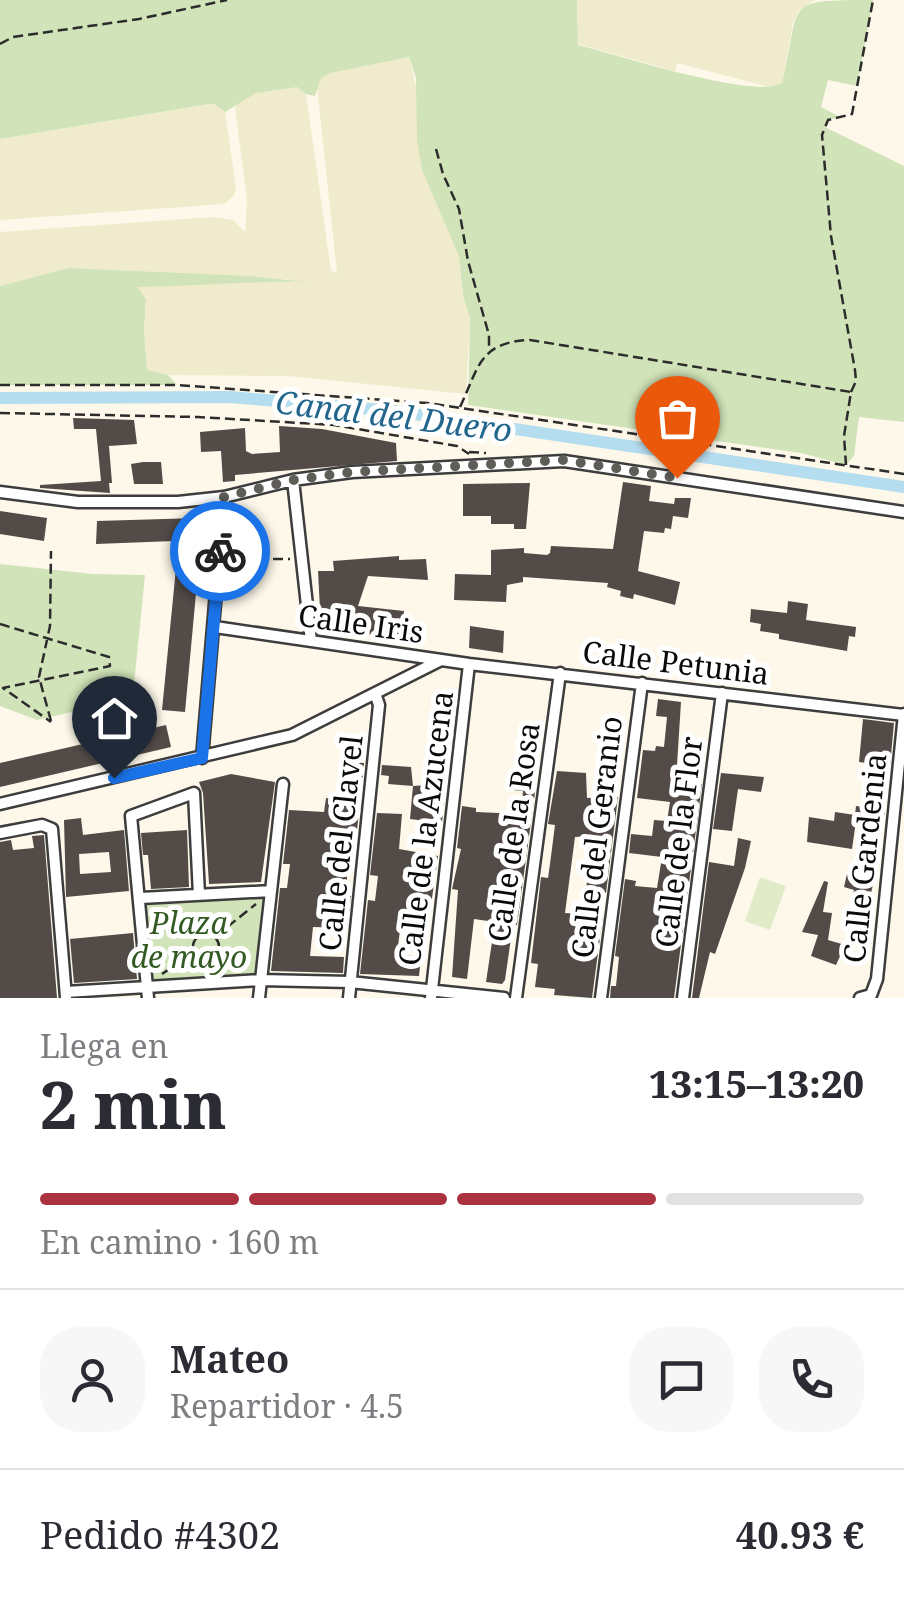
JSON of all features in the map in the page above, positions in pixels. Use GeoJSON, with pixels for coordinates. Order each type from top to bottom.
{"type":"FeatureCollection","features":[{"type":"Feature","properties":{"kind":"street"},"geometry":{"type":"LineString","coordinates":[[0,492],[127,504],[224,497],[293,480],[352,472],[564,460],[904,512]]}},
{"type":"Feature","properties":{"kind":"street"},"geometry":{"type":"LineString","coordinates":[[293,480],[311,641]]}},
{"type":"Feature","properties":{"kind":"street"},"geometry":{"type":"LineString","coordinates":[[202,758],[224,497]]}},
{"type":"Feature","properties":{"kind":"street","name":"Calle Iris"},"geometry":{"type":"LineString","coordinates":[[214,627],[442,659]]}},
{"type":"Feature","properties":{"kind":"street"},"geometry":{"type":"LineString","coordinates":[[0,804],[292,736],[442,659]]}},
{"type":"Feature","properties":{"kind":"street","name":"Calle Petunia"},"geometry":{"type":"LineString","coordinates":[[442,659],[904,715]]}},
{"type":"Feature","properties":{"kind":"street","name":"Calle de la Azucena"},"geometry":{"type":"LineString","coordinates":[[431,994],[469,664]]}},
{"type":"Feature","properties":{"kind":"street","name":"Calle de la Rosa"},"geometry":{"type":"LineString","coordinates":[[516,998],[560,673]]}},
{"type":"Feature","properties":{"kind":"street","name":"Calle del Geranio"},"geometry":{"type":"LineString","coordinates":[[600,998],[642,683]]}},
{"type":"Feature","properties":{"kind":"street","name":"Calle del Clavel"},"geometry":{"type":"LineString","coordinates":[[349,998],[379,705],[375,693]]}},
{"type":"Feature","properties":{"kind":"street","name":"Calle de la Flor"},"geometry":{"type":"LineString","coordinates":[[683,998],[722,693]]}},
{"type":"Feature","properties":{"kind":"street","name":"Calle Gardenia"},"geometry":{"type":"LineString","coordinates":[[860,998],[871,995],[877,980],[898,819],[904,715]]}},
{"type":"Feature","properties":{"kind":"street"},"geometry":{"type":"LineString","coordinates":[[259,998],[283,784]]}},
{"type":"Feature","properties":{"kind":"street"},"geometry":{"type":"LineString","coordinates":[[148,998],[132,816],[194,792],[199,895]]}},
{"type":"Feature","properties":{"kind":"street"},"geometry":{"type":"LineString","coordinates":[[0,833],[42,825],[52,829],[66,995],[146,985],[261,980],[350,982],[431,994],[504,998]]}},
{"type":"Feature","properties":{"kind":"street"},"geometry":{"type":"LineString","coordinates":[[140,898],[271,891]]}},
{"type":"Feature","properties":{"kind":"path"},"geometry":{"type":"LineString","coordinates":[[0,44],[13,37],[139,19],[227,0]]}},
{"type":"Feature","properties":{"kind":"path"},"geometry":{"type":"LineString","coordinates":[[846,465],[844,436],[856,380],[831,236],[822,135],[828,120],[852,114],[873,0]]}},
{"type":"Feature","properties":{"kind":"path"},"geometry":{"type":"LineString","coordinates":[[436,149],[459,209],[468,261],[489,335],[489,350]]}},
{"type":"Feature","properties":{"kind":"path"},"geometry":{"type":"LineString","coordinates":[[460,409],[483,357],[489,350],[513,340],[851,392]]}},
{"type":"Feature","properties":{"kind":"path"},"geometry":{"type":"LineString","coordinates":[[0,384],[177,385],[427,403],[904,474]]}},
{"type":"Feature","properties":{"kind":"path"},"geometry":{"type":"LineString","coordinates":[[0,414],[198,417],[334,425],[456,446],[478,464]]}},
{"type":"Feature","properties":{"kind":"path"},"geometry":{"type":"LineString","coordinates":[[0,624],[48,638],[109,657],[110,666],[40,679],[3,688],[51,722],[40,679],[48,638],[51,551]]}},
{"type":"Feature","properties":{"kind":"path"},"geometry":{"type":"LineString","coordinates":[[220,559],[302,559]]}},
{"type":"Feature","properties":{"kind":"path"},"geometry":{"type":"LineString","coordinates":[[214,937],[271,891]]}},
{"type":"Feature","properties":{"kind":"path"},"geometry":{"type":"LineString","coordinates":[[140,898],[196,938]]}},
{"type":"Feature","properties":{"kind":"path"},"geometry":{"type":"LineString","coordinates":[[196,938],[205,934],[214,937],[218,945],[216,954]]}},
{"type":"Feature","properties":{"kind":"path"},"geometry":{"type":"LineString","coordinates":[[146,985],[194,952],[196,938]]}},
{"type":"Feature","properties":{"kind":"path"},"geometry":{"type":"LineString","coordinates":[[194,952],[206,959]]}},
{"type":"Feature","properties":{"kind":"path"},"geometry":{"type":"LineString","coordinates":[[216,954],[261,980]]}},
{"type":"Feature","properties":{"kind":"path"},"geometry":{"type":"LineString","coordinates":[[206,959],[216,954]]}},
{"type":"Feature","properties":{"kind":"path"},"geometry":{"type":"LineString","coordinates":[[206,959],[206,982]]}},
{"type":"Feature","properties":{"kind":"shaded area"},"geometry":{"type":"Polygon","coordinates":[[[577,0],[815,0],[799,10],[793,22],[782,83],[774,88],[677,63],[675,71],[578,44],[577,0]]]}},
{"type":"Feature","properties":{"kind":"shaded area"},"geometry":{"type":"Polygon","coordinates":[[[409,57],[459,256],[463,296],[470,318],[466,394],[288,376],[168,375],[147,370],[146,299],[136,287],[290,280],[70,268],[0,286],[0,232],[213,217],[233,220],[245,232],[247,199],[236,103],[256,93],[286,86],[297,87],[306,94],[331,271],[337,273],[317,87],[321,78],[331,73],[409,57]]]}},
{"type":"Feature","properties":{"kind":"shaded area"},"geometry":{"type":"Polygon","coordinates":[[[209,104],[225,112],[236,188],[234,196],[224,204],[0,220],[0,139],[209,104]]]}},
{"type":"Feature","properties":{"kind":"green space"},"geometry":{"type":"Polygon","coordinates":[[[0,0],[577,0],[578,45],[715,81],[767,87],[782,83],[800,11],[822,1],[873,0],[857,86],[828,80],[821,107],[840,117],[828,120],[825,127],[904,166],[904,422],[859,417],[854,456],[846,465],[801,453],[468,405],[470,318],[463,296],[459,256],[422,170],[417,140],[416,78],[409,57],[331,73],[321,78],[315,96],[297,87],[256,93],[225,112],[209,104],[0,139],[0,0]]]}},
{"type":"Feature","properties":{"kind":"green space"},"geometry":{"type":"Polygon","coordinates":[[[69,268],[306,282],[137,287],[146,299],[147,370],[168,375],[177,385],[0,385],[0,286],[69,268]]]}},
{"type":"Feature","properties":{"kind":"green space"},"geometry":{"type":"Polygon","coordinates":[[[0,564],[145,575],[132,704],[111,703],[37,720],[0,706],[0,564]]]}},
{"type":"Feature","properties":{"kind":"green space"},"geometry":{"type":"Polygon","coordinates":[[[760,877],[786,886],[770,930],[745,921],[760,877]]]}},
{"type":"Feature","properties":{"kind":"green space","name":"Plaza de mayo"},"geometry":{"type":"Polygon","coordinates":[[[271,891],[261,980],[146,985],[141,898],[271,891]]]}},
{"type":"Feature","properties":{"kind":"building"},"geometry":{"type":"Polygon","coordinates":[[[73,418],[134,420],[137,444],[109,446],[110,493],[40,488],[101,481],[96,429],[74,429],[73,418]]]}},
{"type":"Feature","properties":{"kind":"building"},"geometry":{"type":"Polygon","coordinates":[[[279,426],[322,429],[396,443],[397,461],[235,475],[235,481],[223,482],[221,451],[201,452],[200,432],[245,428],[246,451],[280,452],[279,426]]]}},
{"type":"Feature","properties":{"kind":"building"},"geometry":{"type":"Polygon","coordinates":[[[161,462],[163,484],[134,484],[131,464],[161,462]]]}},
{"type":"Feature","properties":{"kind":"building"},"geometry":{"type":"Polygon","coordinates":[[[623,482],[651,486],[649,501],[674,504],[675,498],[691,498],[688,518],[673,516],[671,529],[665,528],[664,533],[644,531],[638,571],[680,582],[675,605],[634,594],[633,599],[620,596],[621,591],[607,587],[608,583],[523,577],[523,582],[507,585],[506,602],[454,600],[455,574],[491,575],[491,550],[524,548],[524,553],[547,555],[551,546],[613,549],[623,482]]]}},
{"type":"Feature","properties":{"kind":"building"},"geometry":{"type":"Polygon","coordinates":[[[530,483],[526,529],[514,529],[514,524],[491,524],[491,516],[463,516],[463,484],[530,483]]]}},
{"type":"Feature","properties":{"kind":"building"},"geometry":{"type":"Polygon","coordinates":[[[0,511],[47,518],[44,541],[0,534],[0,511]]]}},
{"type":"Feature","properties":{"kind":"building"},"geometry":{"type":"Polygon","coordinates":[[[198,518],[200,540],[96,544],[97,521],[198,518]]]}},
{"type":"Feature","properties":{"kind":"building"},"geometry":{"type":"Polygon","coordinates":[[[399,556],[399,560],[426,559],[428,580],[368,576],[358,606],[404,611],[402,638],[321,629],[318,571],[334,571],[333,561],[399,556]]]}},
{"type":"Feature","properties":{"kind":"building"},"geometry":{"type":"Polygon","coordinates":[[[177,558],[199,561],[185,712],[162,710],[177,558]]]}},
{"type":"Feature","properties":{"kind":"building"},"geometry":{"type":"Polygon","coordinates":[[[788,601],[808,604],[806,620],[856,627],[855,637],[849,636],[847,651],[779,639],[779,634],[760,631],[761,624],[750,622],[751,609],[787,613],[788,601]]]}},
{"type":"Feature","properties":{"kind":"building"},"geometry":{"type":"Polygon","coordinates":[[[470,626],[504,631],[503,653],[469,648],[470,626]]]}},
{"type":"Feature","properties":{"kind":"building"},"geometry":{"type":"Polygon","coordinates":[[[658,699],[681,702],[676,781],[702,784],[674,998],[610,998],[611,986],[616,986],[619,957],[615,956],[625,879],[636,881],[635,886],[657,888],[662,857],[629,853],[631,834],[652,836],[654,820],[667,821],[670,802],[637,798],[643,750],[664,747],[667,717],[656,716],[658,699]]]}},
{"type":"Feature","properties":{"kind":"building"},"geometry":{"type":"Polygon","coordinates":[[[863,719],[894,723],[890,766],[859,762],[863,719]]]}},
{"type":"Feature","properties":{"kind":"building"},"geometry":{"type":"Polygon","coordinates":[[[166,725],[171,747],[0,787],[0,763],[166,725]]]}},
{"type":"Feature","properties":{"kind":"building"},"geometry":{"type":"Polygon","coordinates":[[[346,761],[364,763],[356,840],[349,839],[346,896],[351,896],[347,928],[313,927],[310,956],[344,957],[343,973],[271,971],[280,888],[287,888],[290,864],[283,864],[289,810],[324,812],[326,798],[339,800],[346,761]]]}},
{"type":"Feature","properties":{"kind":"building"},"geometry":{"type":"Polygon","coordinates":[[[382,765],[411,767],[413,786],[388,784],[389,776],[381,775],[382,765]]]}},
{"type":"Feature","properties":{"kind":"building"},"geometry":{"type":"Polygon","coordinates":[[[516,768],[536,771],[535,792],[517,925],[513,924],[505,980],[502,984],[486,982],[495,922],[474,919],[467,979],[452,977],[458,890],[452,889],[461,849],[457,848],[462,806],[476,808],[476,812],[521,814],[523,791],[513,790],[516,768]]]}},
{"type":"Feature","properties":{"kind":"building"},"geometry":{"type":"Polygon","coordinates":[[[557,771],[586,773],[587,798],[618,797],[606,893],[586,891],[588,872],[600,873],[603,851],[592,850],[594,836],[575,837],[565,913],[603,915],[592,998],[554,995],[555,989],[535,987],[538,964],[531,963],[541,877],[548,878],[550,864],[555,825],[548,824],[557,771]]]}},
{"type":"Feature","properties":{"kind":"building"},"geometry":{"type":"Polygon","coordinates":[[[721,773],[764,777],[761,792],[738,789],[732,831],[713,829],[721,773]]]}},
{"type":"Feature","properties":{"kind":"building"},"geometry":{"type":"Polygon","coordinates":[[[231,774],[275,782],[261,882],[209,884],[199,782],[231,774]]]}},
{"type":"Feature","properties":{"kind":"building"},"geometry":{"type":"Polygon","coordinates":[[[442,784],[442,823],[410,819],[413,786],[442,784]]]}},
{"type":"Feature","properties":{"kind":"building"},"geometry":{"type":"Polygon","coordinates":[[[856,806],[885,810],[883,825],[856,821],[852,849],[807,842],[809,817],[834,821],[835,812],[855,815],[856,806]]]}},
{"type":"Feature","properties":{"kind":"building"},"geometry":{"type":"Polygon","coordinates":[[[377,813],[402,814],[399,849],[438,856],[427,933],[400,930],[397,954],[421,957],[419,976],[360,974],[368,900],[375,901],[378,876],[370,875],[377,813]]]}},
{"type":"Feature","properties":{"kind":"building"},"geometry":{"type":"Polygon","coordinates":[[[81,818],[83,835],[124,830],[129,891],[66,897],[64,820],[81,818]],[[109,852],[79,854],[80,874],[111,872],[109,852]]]}},
{"type":"Feature","properties":{"kind":"building"},"geometry":{"type":"Polygon","coordinates":[[[187,830],[189,887],[151,889],[148,855],[143,855],[141,833],[187,830]]]}},
{"type":"Feature","properties":{"kind":"building"},"geometry":{"type":"Polygon","coordinates":[[[44,835],[57,998],[0,998],[0,842],[11,840],[13,850],[34,848],[32,836],[44,835]]]}},
{"type":"Feature","properties":{"kind":"building"},"geometry":{"type":"Polygon","coordinates":[[[738,838],[751,841],[745,868],[715,954],[710,952],[699,998],[692,998],[709,862],[734,866],[738,838]]]}},
{"type":"Feature","properties":{"kind":"building"},"geometry":{"type":"Polygon","coordinates":[[[847,874],[874,881],[868,905],[852,902],[854,890],[844,887],[847,874]]]}},
{"type":"Feature","properties":{"kind":"building"},"geometry":{"type":"Polygon","coordinates":[[[824,881],[828,882],[823,912],[832,913],[828,940],[845,945],[836,965],[811,956],[818,935],[802,932],[824,881]]]}},
{"type":"Feature","properties":{"kind":"building"},"geometry":{"type":"Polygon","coordinates":[[[133,933],[137,979],[74,983],[70,939],[133,933]]]}},
{"type":"Feature","properties":{"kind":"waterway","name":"Canal del Duero"},"geometry":{"type":"LineString","coordinates":[[0,398],[230,397],[394,411],[904,487]]}},
{"type":"Feature","properties":{"kind":"way so far"},"geometry":{"type":"LineString","coordinates":[[220,551],[224,497],[293,480],[352,472],[564,460],[677,478]]}},
{"type":"Feature","properties":{"kind":"route"},"geometry":{"type":"LineString","coordinates":[[114,778],[202,758],[220,551]]}}]}
